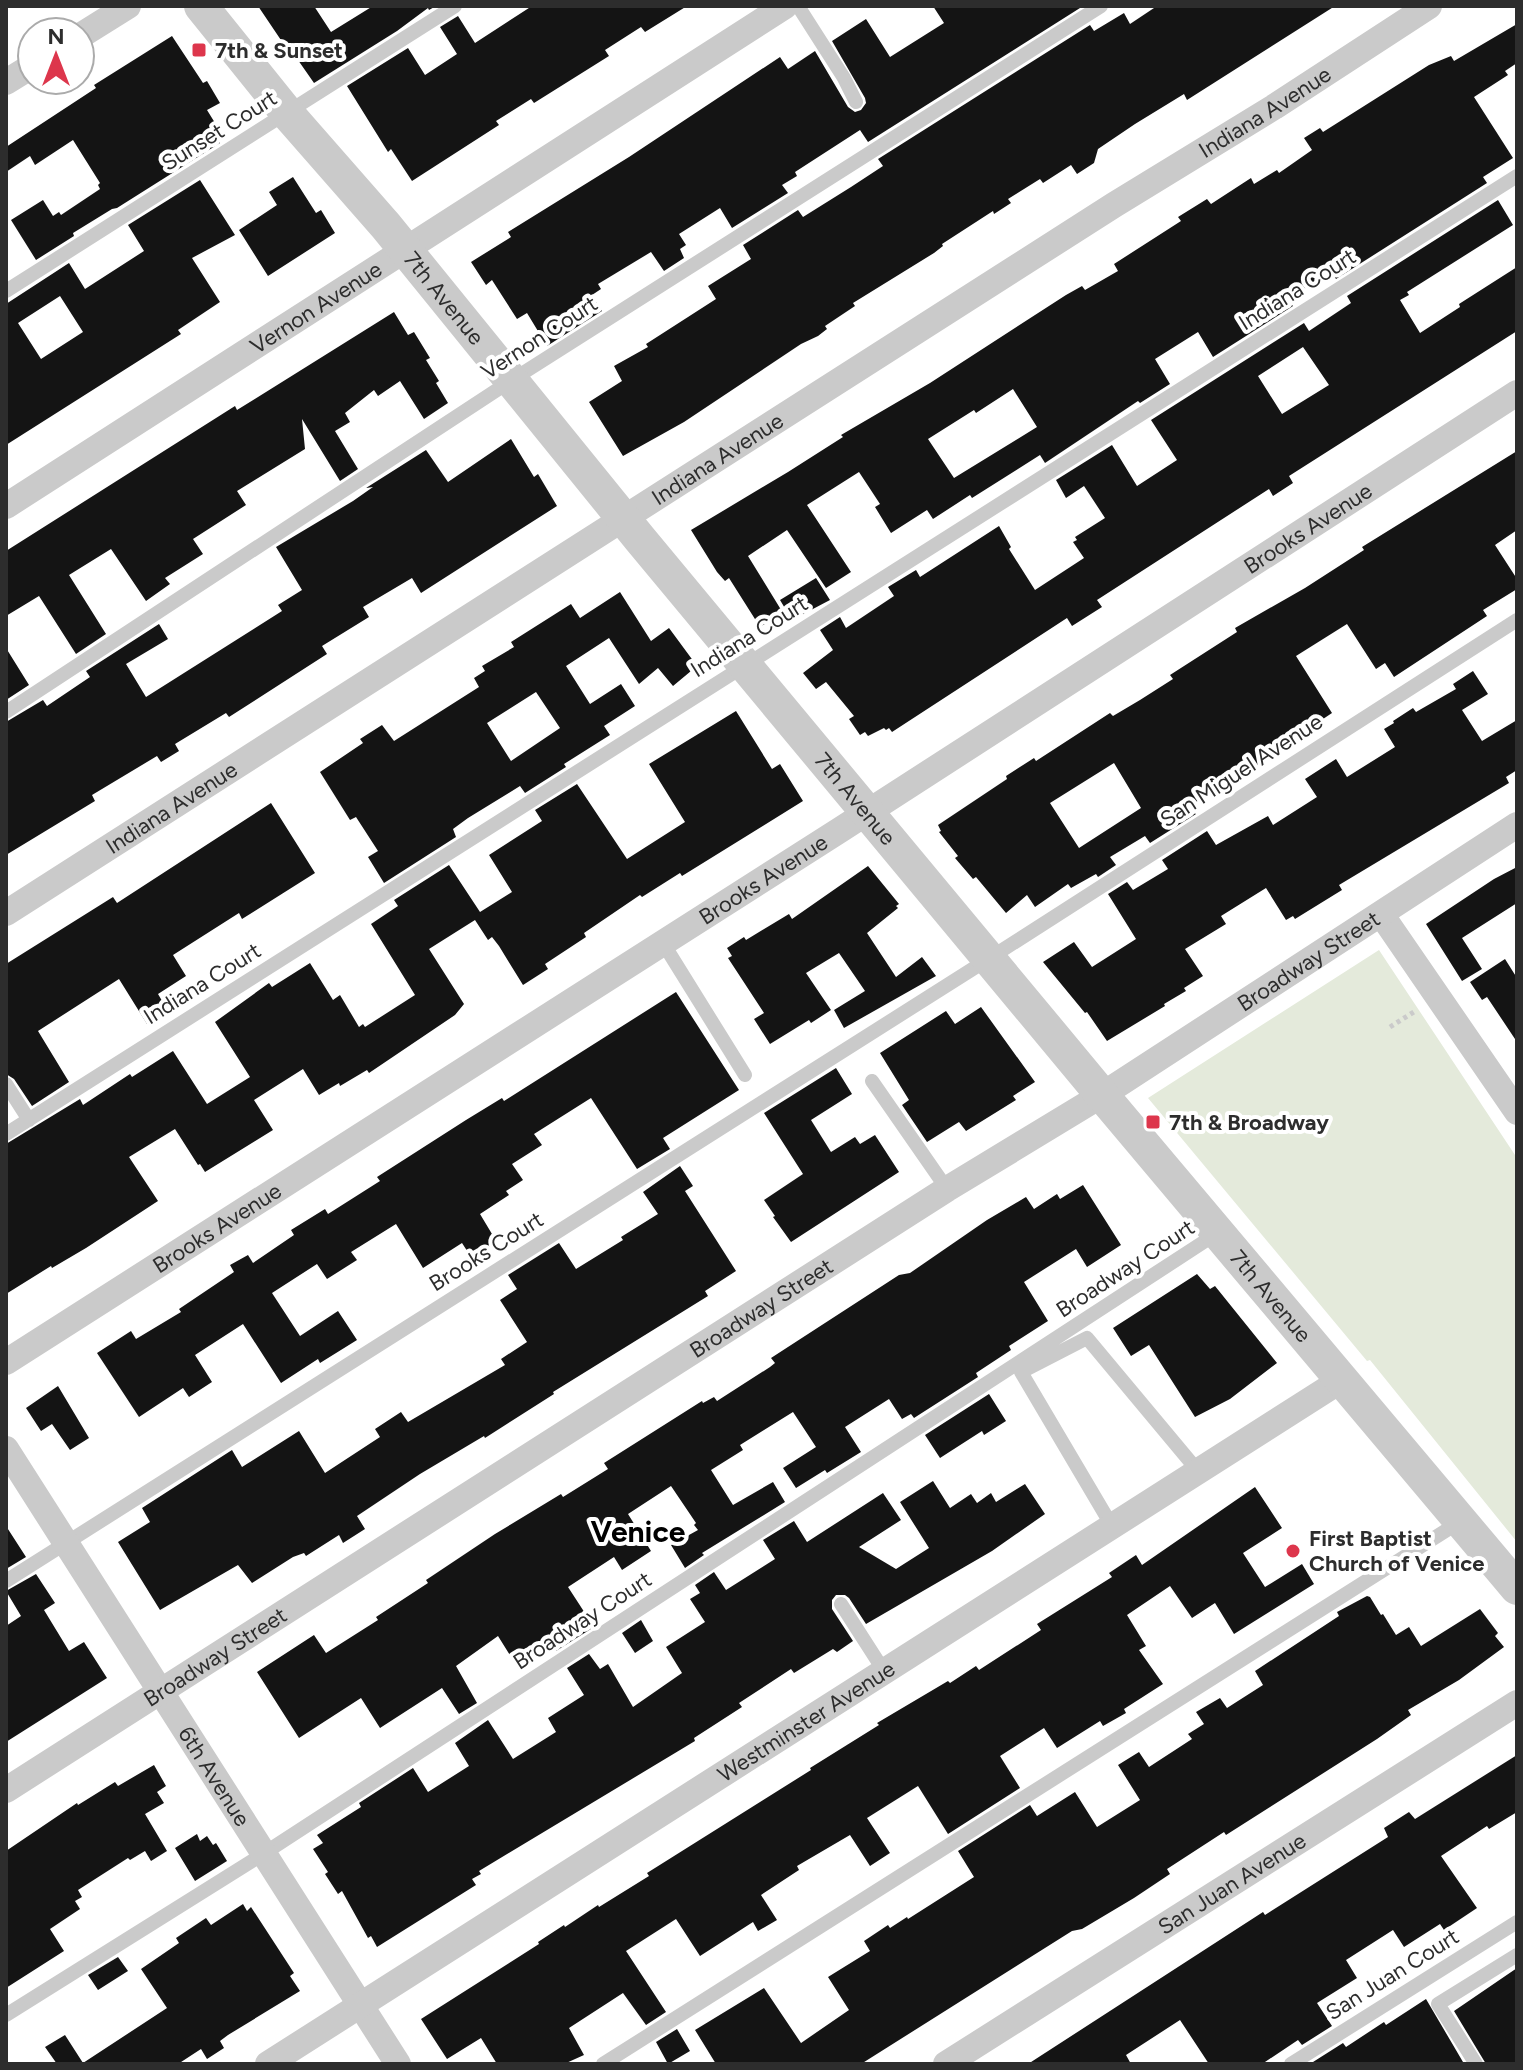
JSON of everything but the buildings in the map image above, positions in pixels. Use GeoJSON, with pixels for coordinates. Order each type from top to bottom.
{"type":"FeatureCollection","features":[{"type":"Feature","properties":{"kind":"street"},"geometry":{"type":"LineString","coordinates":[[96,26],[128,6]]}},
{"type":"Feature","properties":{"kind":"street","name":"7th Avenue"},"geometry":{"type":"LineString","coordinates":[[201,6],[1102,1095],[1517,1588]]}},
{"type":"Feature","properties":{"kind":"street","name":"Vernon Avenue"},"geometry":{"type":"LineString","coordinates":[[6,506],[785,6]]}},
{"type":"Feature","properties":{"kind":"street","name":"Indiana Avenue"},"geometry":{"type":"LineString","coordinates":[[6,913],[1429,6]]}},
{"type":"Feature","properties":{"kind":"street","name":"Brooks Avenue"},"geometry":{"type":"LineString","coordinates":[[6,1362],[1517,393]]}},
{"type":"Feature","properties":{"kind":"street","name":"Broadway Street"},"geometry":{"type":"LineString","coordinates":[[6,1790],[947,1189],[1102,1095],[1517,825]]}},
{"type":"Feature","properties":{"kind":"street"},"geometry":{"type":"LineString","coordinates":[[1381,914],[1517,1112]]}},
{"type":"Feature","properties":{"kind":"street","name":"Westminster Avenue"},"geometry":{"type":"LineString","coordinates":[[268,2064],[1343,1379]]}},
{"type":"Feature","properties":{"kind":"street","name":"6th Avenue"},"geometry":{"type":"LineString","coordinates":[[6,1449],[398,2064]]}},
{"type":"Feature","properties":{"kind":"street","name":"San Juan Avenue"},"geometry":{"type":"LineString","coordinates":[[946,2064],[1517,1703]]}},
{"type":"Feature","properties":{"kind":"lane","name":"Sunset Court"},"geometry":{"type":"LineString","coordinates":[[6,291],[455,6]]}},
{"type":"Feature","properties":{"kind":"lane"},"geometry":{"type":"LineString","coordinates":[[798,6],[856,102]]}},
{"type":"Feature","properties":{"kind":"lane","name":"Vernon Court"},"geometry":{"type":"LineString","coordinates":[[6,712],[512,380],[1101,6]]}},
{"type":"Feature","properties":{"kind":"lane","name":"Indiana Court"},"geometry":{"type":"LineString","coordinates":[[6,1134],[1517,176]]}},
{"type":"Feature","properties":{"kind":"lane","name":"San Miguel Avenue"},"geometry":{"type":"LineString","coordinates":[[990,958],[1517,620]]}},
{"type":"Feature","properties":{"kind":"lane"},"geometry":{"type":"LineString","coordinates":[[663,943],[745,1075]]}},
{"type":"Feature","properties":{"kind":"lane","name":"Brooks Court"},"geometry":{"type":"LineString","coordinates":[[6,1581],[990,958]]}},
{"type":"Feature","properties":{"kind":"lane"},"geometry":{"type":"LineString","coordinates":[[872,1081],[947,1189]]}},
{"type":"Feature","properties":{"kind":"lane"},"geometry":{"type":"LineString","coordinates":[[6,1084],[29,1120]]}},
{"type":"Feature","properties":{"kind":"lane","name":"Broadway Court"},"geometry":{"type":"LineString","coordinates":[[6,2015],[263,1854],[1219,1232]]}},
{"type":"Feature","properties":{"kind":"lane"},"geometry":{"type":"LineString","coordinates":[[1112,1526],[1021,1372],[1087,1338],[1198,1471]]}},
{"type":"Feature","properties":{"kind":"lane"},"geometry":{"type":"LineString","coordinates":[[603,2064],[1461,1520]]}},
{"type":"Feature","properties":{"kind":"lane"},"geometry":{"type":"LineString","coordinates":[[841,1604],[884,1671]]}},
{"type":"Feature","properties":{"kind":"lane","name":"San Juan Court"},"geometry":{"type":"LineString","coordinates":[[1291,2064],[1517,1922]]}},
{"type":"Feature","properties":{"kind":"lane"},"geometry":{"type":"LineString","coordinates":[[1476,2064],[1438,2004],[1517,1955]]}},
{"type":"Feature","properties":{"kind":"path"},"geometry":{"type":"LineString","coordinates":[[1390,1027],[1421,1007]]}},
{"type":"Feature","properties":{"kind":"green space"},"geometry":{"type":"Polygon","coordinates":[[[1379,950],[1517,1158],[1517,1542],[1370,1360],[1367,1361],[1148,1098],[1379,950]]]}},
{"type":"Feature","properties":{"kind":"place","name":"7th & Sunset"},"geometry":{"type":"Point","coordinates":[199,50]}},
{"type":"Feature","properties":{"kind":"place","name":"7th & Broadway"},"geometry":{"type":"Point","coordinates":[1153,1122]}},
{"type":"Feature","properties":{"kind":"place","name":"First Baptist Church of Venice"},"geometry":{"type":"Point","coordinates":[1293,1551]}},
{"type":"Feature","properties":{"kind":"district","name":"Venice"},"geometry":{"type":"Point","coordinates":[638,1532]}}]}
